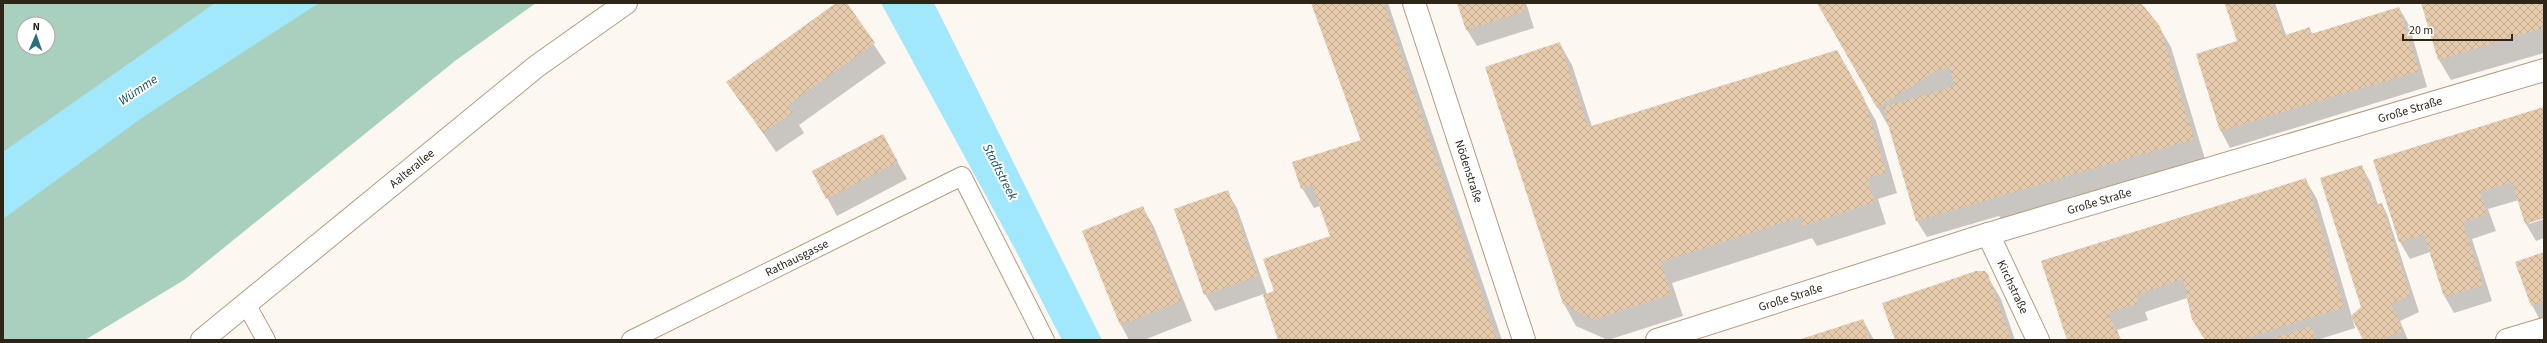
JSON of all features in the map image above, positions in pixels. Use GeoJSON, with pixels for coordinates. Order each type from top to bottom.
{"type":"FeatureCollection","features":[{"type":"Feature","properties":{"kind":"street","name":"Aalterallee"},"geometry":{"type":"LineString","coordinates":[[202,340],[537,66],[626,3]]}},
{"type":"Feature","properties":{"kind":"street","name":"Nödenstraße"},"geometry":{"type":"LineString","coordinates":[[1414,3],[1524,340]]}},
{"type":"Feature","properties":{"kind":"street","name":"Große Straße"},"geometry":{"type":"LineString","coordinates":[[1657,340],[1988,234],[2544,70]]}},
{"type":"Feature","properties":{"kind":"street","name":"Kirchstraße"},"geometry":{"type":"LineString","coordinates":[[1988,234],[2038,340]]}},
{"type":"Feature","properties":{"kind":"street"},"geometry":{"type":"LineString","coordinates":[[2506,340],[2544,329]]}},
{"type":"Feature","properties":{"kind":"lane","name":"Rathausgasse"},"geometry":{"type":"LineString","coordinates":[[631,340],[962,176],[1045,340]]}},
{"type":"Feature","properties":{"kind":"lane"},"geometry":{"type":"LineString","coordinates":[[246,304],[266,340]]}},
{"type":"Feature","properties":{"kind":"green space"},"geometry":{"type":"Polygon","coordinates":[[[3,3],[536,3],[455,61],[184,280],[85,340],[3,340],[3,3]]]}},
{"type":"Feature","properties":{"kind":"water","name":"Wümme"},"geometry":{"type":"Polygon","coordinates":[[[215,3],[319,3],[143,117],[3,219],[3,152],[215,3]]]}},
{"type":"Feature","properties":{"kind":"water","name":"Stadtstreek"},"geometry":{"type":"Polygon","coordinates":[[[881,3],[934,3],[1102,340],[1062,340],[1016,251],[881,3]]]}},
{"type":"Feature","properties":{"kind":"building"},"geometry":{"type":"Polygon","coordinates":[[[836,3],[847,3],[875,43],[788,105],[793,112],[763,133],[726,82],[836,3]]]}},
{"type":"Feature","properties":{"kind":"building"},"geometry":{"type":"Polygon","coordinates":[[[1311,3],[1384,3],[1497,340],[1278,340],[1263,295],[1274,291],[1263,259],[1330,236],[1312,185],[1301,189],[1292,162],[1361,140],[1311,3]]]}},
{"type":"Feature","properties":{"kind":"building"},"geometry":{"type":"Polygon","coordinates":[[[1457,3],[1523,3],[1525,11],[1466,30],[1457,3]]]}},
{"type":"Feature","properties":{"kind":"building"},"geometry":{"type":"Polygon","coordinates":[[[1817,3],[2141,3],[2160,26],[2194,139],[1916,221],[1883,107],[1955,86],[1949,67],[1934,72],[1877,108],[1817,3]]]}},
{"type":"Feature","properties":{"kind":"building"},"geometry":{"type":"Polygon","coordinates":[[[2273,3],[2283,36],[2310,27],[2311,34],[2399,7],[2419,71],[2220,131],[2196,54],[2237,41],[2225,4],[2273,3]]]}},
{"type":"Feature","properties":{"kind":"building"},"geometry":{"type":"Polygon","coordinates":[[[2421,3],[2544,3],[2544,28],[2438,60],[2421,3]]]}},
{"type":"Feature","properties":{"kind":"building"},"geometry":{"type":"Polygon","coordinates":[[[1560,42],[1588,127],[1837,50],[1864,98],[1886,172],[1867,178],[1875,202],[1803,226],[1800,217],[1661,262],[1671,294],[1593,320],[1563,304],[1485,67],[1560,42]]]}},
{"type":"Feature","properties":{"kind":"building"},"geometry":{"type":"Polygon","coordinates":[[[2544,107],[2544,218],[2525,224],[2512,182],[2480,192],[2487,214],[2463,222],[2483,285],[2444,297],[2424,235],[2399,242],[2373,160],[2544,107]]]}},
{"type":"Feature","properties":{"kind":"building"},"geometry":{"type":"Polygon","coordinates":[[[883,134],[898,162],[826,199],[812,171],[883,134]]]}},
{"type":"Feature","properties":{"kind":"building"},"geometry":{"type":"Polygon","coordinates":[[[2362,165],[2375,205],[2382,203],[2410,295],[2391,304],[2403,331],[2381,340],[2363,340],[2351,316],[2361,307],[2320,178],[2362,165]]]}},
{"type":"Feature","properties":{"kind":"building"},"geometry":{"type":"Polygon","coordinates":[[[2306,178],[2344,307],[2242,340],[2205,340],[2192,319],[2183,279],[2136,295],[2139,303],[2108,313],[2121,340],[2067,340],[2041,261],[2306,178]]]}},
{"type":"Feature","properties":{"kind":"building"},"geometry":{"type":"Polygon","coordinates":[[[1228,190],[1258,276],[1204,295],[1174,209],[1228,190]]]}},
{"type":"Feature","properties":{"kind":"building"},"geometry":{"type":"Polygon","coordinates":[[[1143,206],[1181,301],[1120,325],[1082,231],[1143,206]]]}},
{"type":"Feature","properties":{"kind":"building"},"geometry":{"type":"Polygon","coordinates":[[[2544,252],[2544,301],[2531,306],[2515,262],[2544,252]]]}},
{"type":"Feature","properties":{"kind":"building"},"geometry":{"type":"Polygon","coordinates":[[[1976,271],[1985,271],[1988,274],[2011,340],[1895,340],[1882,303],[1976,271]]]}},
{"type":"Feature","properties":{"kind":"building"},"geometry":{"type":"Polygon","coordinates":[[[1863,319],[1870,340],[1798,340],[1863,319]]]}},
{"type":"Feature","properties":{"kind":"building"},"geometry":{"type":"Polygon","coordinates":[[[2311,326],[2316,340],[2268,340],[2311,326]]]}}]}
